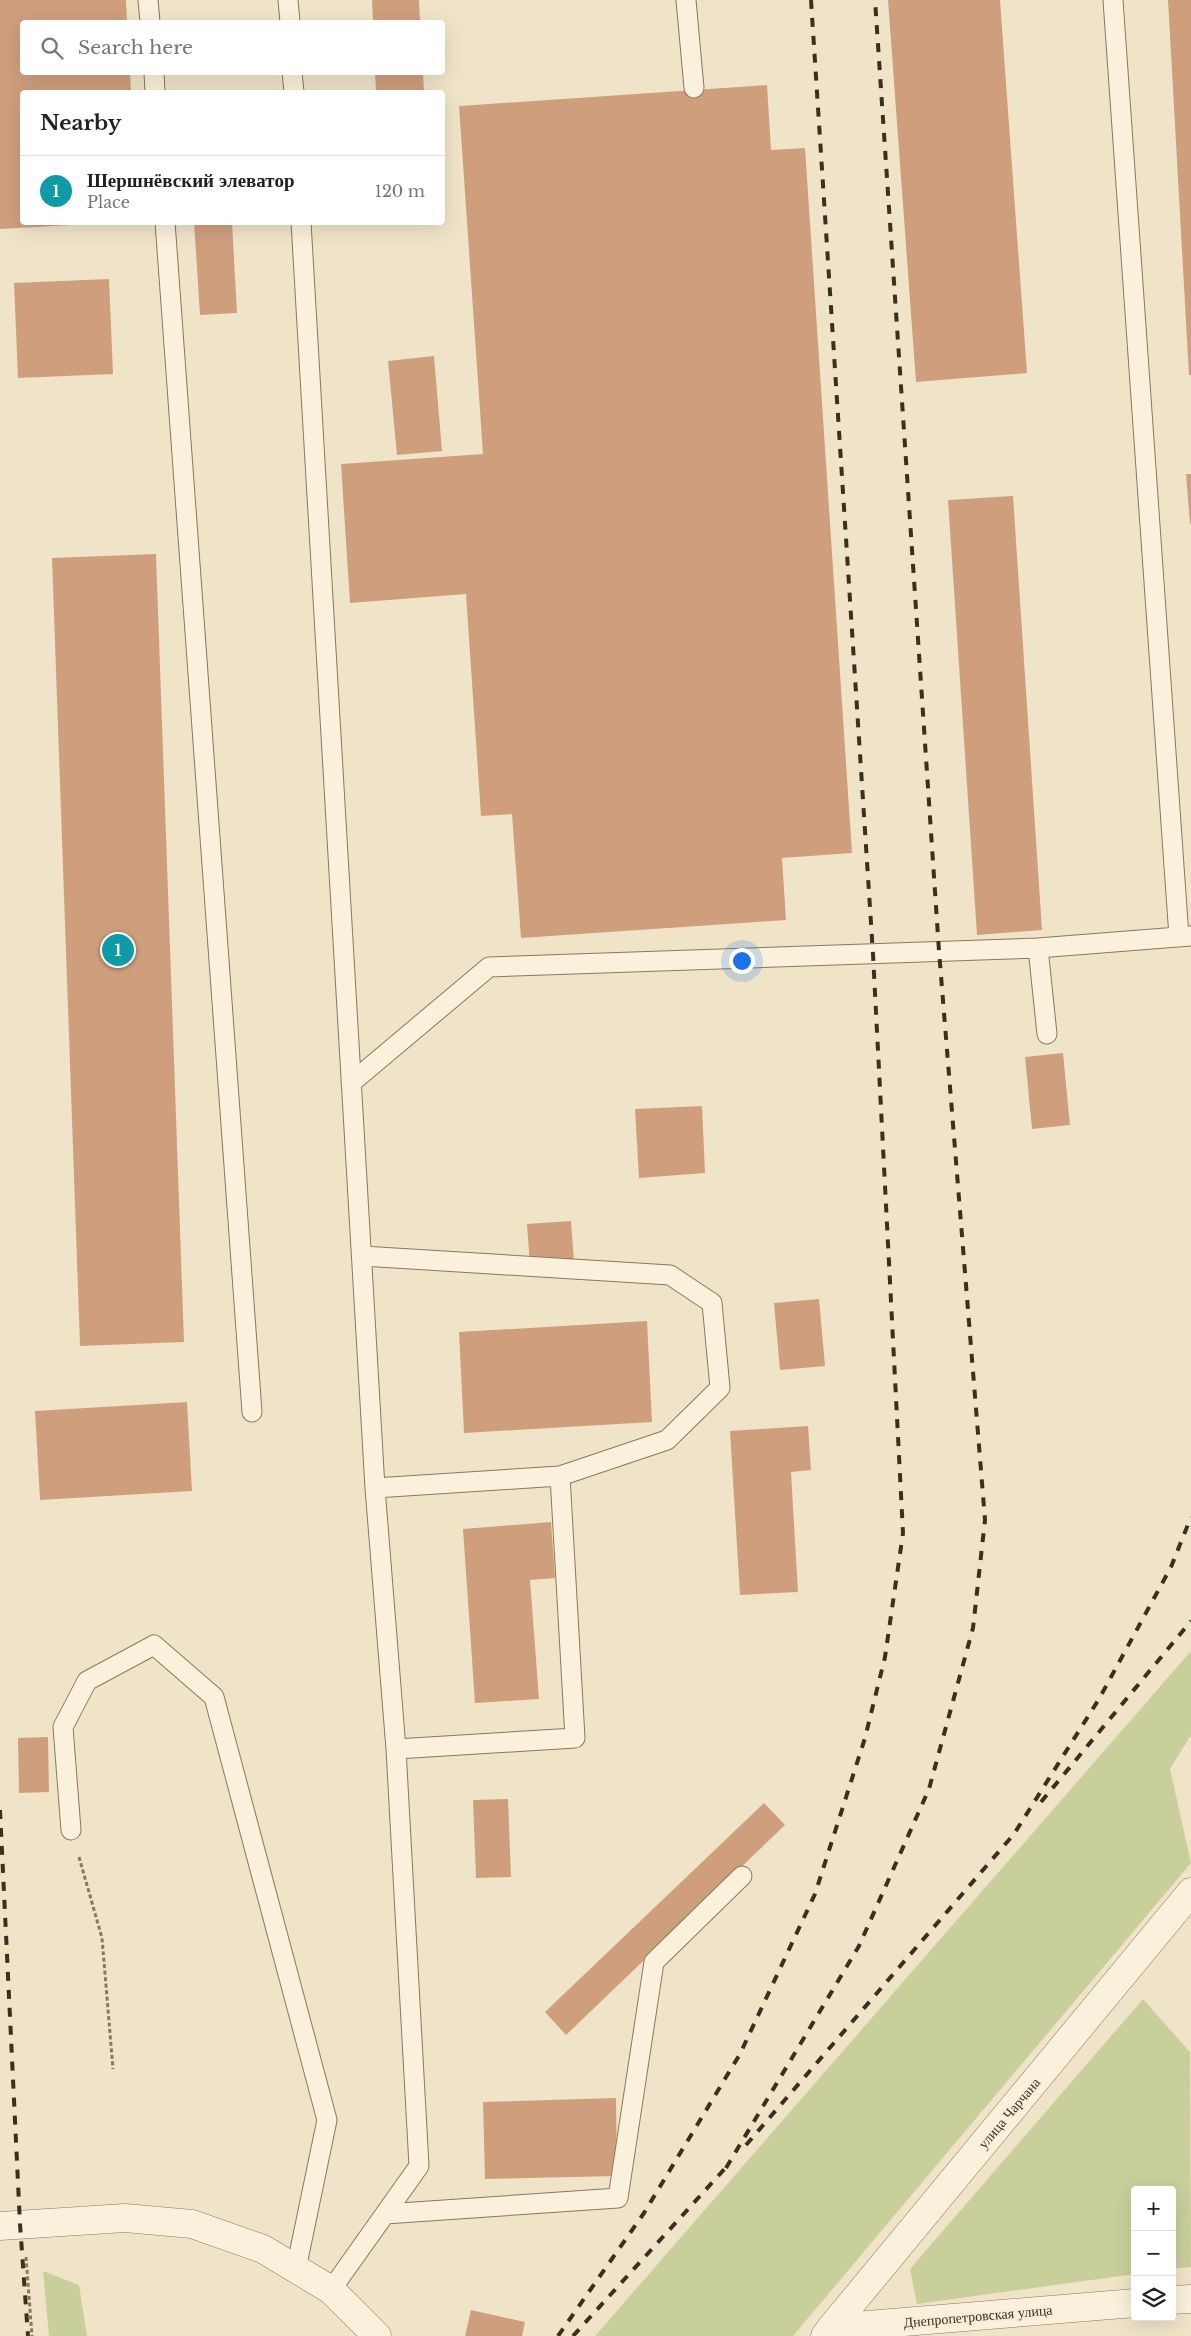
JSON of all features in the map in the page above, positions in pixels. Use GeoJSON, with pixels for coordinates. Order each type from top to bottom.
{"type":"FeatureCollection","features":[{"type":"Feature","properties":{"kind":"street","name":"улица Чарчана"},"geometry":{"type":"LineString","coordinates":[[829,2333],[1191,1892]]}},
{"type":"Feature","properties":{"kind":"street"},"geometry":{"type":"LineString","coordinates":[[12,2225],[124,2218],[192,2224],[263,2249],[331,2290],[377,2336]]}},
{"type":"Feature","properties":{"kind":"street"},"geometry":{"type":"LineString","coordinates":[[1176,2300],[1191,2299]]}},
{"type":"Feature","properties":{"kind":"street","name":"Днепропетровская улица"},"geometry":{"type":"LineString","coordinates":[[829,2333],[1131,2303]]}},
{"type":"Feature","properties":{"kind":"lane"},"geometry":{"type":"LineString","coordinates":[[148,0],[150,20]]}},
{"type":"Feature","properties":{"kind":"lane"},"geometry":{"type":"LineString","coordinates":[[288,0],[290,20]]}},
{"type":"Feature","properties":{"kind":"lane"},"geometry":{"type":"LineString","coordinates":[[686,0],[694,88]]}},
{"type":"Feature","properties":{"kind":"lane"},"geometry":{"type":"LineString","coordinates":[[351,1084],[489,967],[1038,948],[1185,936],[1113,0]]}},
{"type":"Feature","properties":{"kind":"lane"},"geometry":{"type":"LineString","coordinates":[[154,75],[155,90]]}},
{"type":"Feature","properties":{"kind":"lane"},"geometry":{"type":"LineString","coordinates":[[292,75],[294,90]]}},
{"type":"Feature","properties":{"kind":"lane"},"geometry":{"type":"LineString","coordinates":[[165,225],[252,1412]]}},
{"type":"Feature","properties":{"kind":"lane"},"geometry":{"type":"LineString","coordinates":[[301,225],[375,1488],[396,1749],[419,2166],[331,2290]]}},
{"type":"Feature","properties":{"kind":"lane"},"geometry":{"type":"LineString","coordinates":[[1038,948],[1046,1034]]}},
{"type":"Feature","properties":{"kind":"lane"},"geometry":{"type":"LineString","coordinates":[[362,1256],[670,1276],[712,1303],[720,1388],[667,1440],[560,1476],[375,1488]]}},
{"type":"Feature","properties":{"kind":"lane"},"geometry":{"type":"LineString","coordinates":[[396,1749],[576,1738],[560,1476]]}},
{"type":"Feature","properties":{"kind":"lane"},"geometry":{"type":"LineString","coordinates":[[71,1830],[63,1727],[86,1680],[154,1645],[214,1696],[327,2120],[296,2269]]}},
{"type":"Feature","properties":{"kind":"lane"},"geometry":{"type":"LineString","coordinates":[[385,2214],[618,2198],[654,1962],[742,1876]]}},
{"type":"Feature","properties":{"kind":"path"},"geometry":{"type":"LineString","coordinates":[[71,1830],[102,1938],[113,2069]]}},
{"type":"Feature","properties":{"kind":"path"},"geometry":{"type":"LineString","coordinates":[[12,2225],[32,2336]]}},
{"type":"Feature","properties":{"kind":"green space"},"geometry":{"type":"Polygon","coordinates":[[[1191,1651],[1191,1735],[1170,1769],[1191,1863],[793,2336],[595,2336],[1191,1651]]]}},
{"type":"Feature","properties":{"kind":"green space"},"geometry":{"type":"Polygon","coordinates":[[[1143,1999],[1190,2052],[1191,2267],[1176,2269],[1176,2186],[1131,2186],[1131,2275],[917,2304],[910,2269],[1143,1999]]]}},
{"type":"Feature","properties":{"kind":"green space"},"geometry":{"type":"Polygon","coordinates":[[[43,2271],[79,2285],[87,2336],[49,2336],[43,2271]]]}},
{"type":"Feature","properties":{"kind":"building"},"geometry":{"type":"Polygon","coordinates":[[[0,0],[126,0],[127,20],[20,20],[20,75],[130,75],[131,90],[20,90],[20,225],[73,225],[0,229],[0,0]]]}},
{"type":"Feature","properties":{"kind":"building"},"geometry":{"type":"Polygon","coordinates":[[[372,0],[419,0],[420,20],[373,20],[372,0]]]}},
{"type":"Feature","properties":{"kind":"building"},"geometry":{"type":"Polygon","coordinates":[[[888,0],[1000,0],[1027,373],[916,382],[888,0]]]}},
{"type":"Feature","properties":{"kind":"building"},"geometry":{"type":"Polygon","coordinates":[[[1168,0],[1191,0],[1191,375],[1189,375],[1168,0]]]}},
{"type":"Feature","properties":{"kind":"building"},"geometry":{"type":"Polygon","coordinates":[[[375,75],[423,75],[424,90],[376,90],[375,75]]]}},
{"type":"Feature","properties":{"kind":"building"},"geometry":{"type":"Polygon","coordinates":[[[767,85],[771,150],[805,148],[852,853],[782,858],[786,920],[521,938],[512,814],[481,816],[466,594],[350,603],[341,464],[483,454],[459,106],[767,85]]]}},
{"type":"Feature","properties":{"kind":"building"},"geometry":{"type":"Polygon","coordinates":[[[194,225],[232,225],[237,313],[200,315],[194,225]]]}},
{"type":"Feature","properties":{"kind":"building"},"geometry":{"type":"Polygon","coordinates":[[[109,279],[113,374],[18,378],[14,283],[109,279]]]}},
{"type":"Feature","properties":{"kind":"building"},"geometry":{"type":"Polygon","coordinates":[[[434,356],[442,451],[397,455],[388,361],[434,356]]]}},
{"type":"Feature","properties":{"kind":"building"},"geometry":{"type":"Polygon","coordinates":[[[1186,474],[1191,474],[1191,524],[1190,524],[1186,474]]]}},
{"type":"Feature","properties":{"kind":"building"},"geometry":{"type":"Polygon","coordinates":[[[1013,496],[1042,930],[977,935],[948,500],[1013,496]]]}},
{"type":"Feature","properties":{"kind":"building"},"geometry":{"type":"Polygon","coordinates":[[[156,554],[184,1342],[80,1346],[52,558],[156,554]]]}},
{"type":"Feature","properties":{"kind":"building"},"geometry":{"type":"Polygon","coordinates":[[[1063,1053],[1070,1125],[1032,1129],[1025,1057],[1063,1053]]]}},
{"type":"Feature","properties":{"kind":"building"},"geometry":{"type":"Polygon","coordinates":[[[702,1106],[705,1173],[639,1178],[635,1109],[702,1106]]]}},
{"type":"Feature","properties":{"kind":"building"},"geometry":{"type":"Polygon","coordinates":[[[571,1221],[574,1262],[530,1265],[527,1224],[571,1221]]]}},
{"type":"Feature","properties":{"kind":"building"},"geometry":{"type":"Polygon","coordinates":[[[819,1299],[825,1366],[780,1370],[774,1303],[819,1299]]]}},
{"type":"Feature","properties":{"kind":"building"},"geometry":{"type":"Polygon","coordinates":[[[647,1321],[652,1422],[464,1433],[459,1332],[647,1321]]]}},
{"type":"Feature","properties":{"kind":"building"},"geometry":{"type":"Polygon","coordinates":[[[187,1402],[192,1491],[40,1500],[35,1411],[187,1402]]]}},
{"type":"Feature","properties":{"kind":"building"},"geometry":{"type":"Polygon","coordinates":[[[808,1426],[811,1470],[791,1472],[798,1592],[740,1595],[730,1431],[808,1426]]]}},
{"type":"Feature","properties":{"kind":"building"},"geometry":{"type":"Polygon","coordinates":[[[551,1522],[555,1578],[530,1580],[539,1699],[475,1703],[463,1529],[551,1522]]]}},
{"type":"Feature","properties":{"kind":"building"},"geometry":{"type":"Polygon","coordinates":[[[48,1737],[49,1792],[19,1793],[18,1738],[48,1737]]]}},
{"type":"Feature","properties":{"kind":"building"},"geometry":{"type":"Polygon","coordinates":[[[508,1799],[511,1877],[476,1878],[473,1800],[508,1799]]]}},
{"type":"Feature","properties":{"kind":"building"},"geometry":{"type":"Polygon","coordinates":[[[764,1803],[785,1825],[566,2035],[545,2012],[764,1803]]]}},
{"type":"Feature","properties":{"kind":"building"},"geometry":{"type":"Polygon","coordinates":[[[616,2098],[617,2176],[485,2179],[483,2102],[616,2098]]]}},
{"type":"Feature","properties":{"kind":"building"},"geometry":{"type":"Polygon","coordinates":[[[471,2310],[525,2322],[522,2336],[465,2336],[471,2310]]]}},
{"type":"Feature","properties":{"kind":"railway"},"geometry":{"type":"LineString","coordinates":[[558,2336],[644,2213],[740,2054],[815,1894],[865,1738],[885,1657],[903,1533],[873,954],[811,0]]}},
{"type":"Feature","properties":{"kind":"railway"},"geometry":{"type":"LineString","coordinates":[[726,2168],[859,1946],[929,1789],[973,1628],[985,1520],[939,951],[875,0]]}},
{"type":"Feature","properties":{"kind":"railway"},"geometry":{"type":"LineString","coordinates":[[746,2145],[1014,1834],[1099,1699],[1171,1567],[1191,1517]]}},
{"type":"Feature","properties":{"kind":"railway"},"geometry":{"type":"LineString","coordinates":[[1041,1802],[1191,1621]]}},
{"type":"Feature","properties":{"kind":"railway"},"geometry":{"type":"LineString","coordinates":[[0,1810],[20,2224],[28,2336]]}},
{"type":"Feature","properties":{"kind":"railway"},"geometry":{"type":"LineString","coordinates":[[573,2336],[729,2164]]}},
{"type":"Feature","properties":{"kind":"place","name":"Шершнёвский элеватор"},"geometry":{"type":"Point","coordinates":[118,950]}}]}
